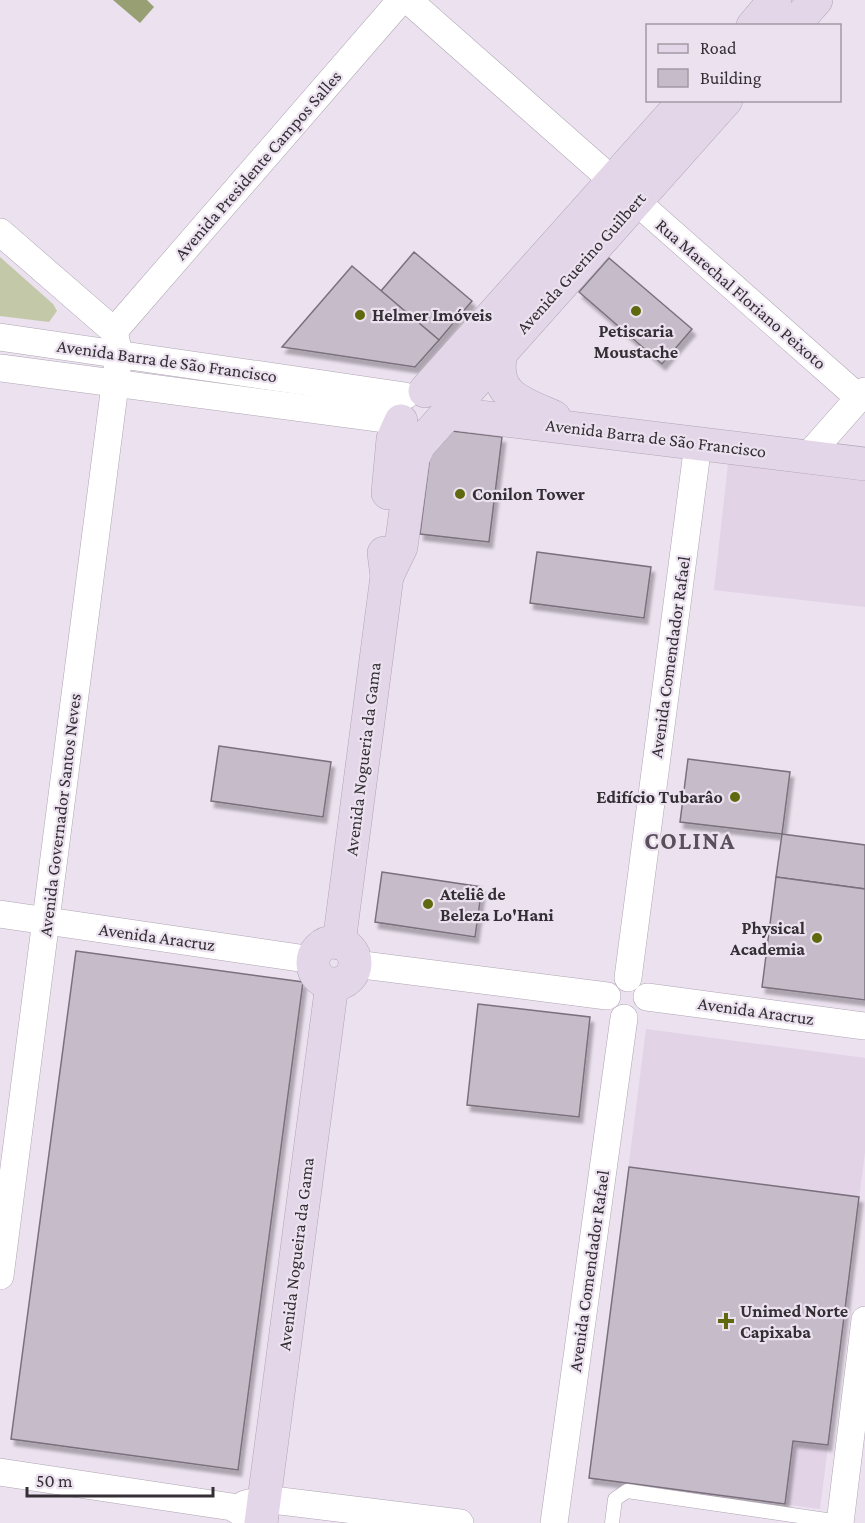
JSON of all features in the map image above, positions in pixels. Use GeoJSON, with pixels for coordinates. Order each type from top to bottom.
{"type":"FeatureCollection","features":[{"type":"Feature","properties":{"kind":"main road"},"geometry":{"type":"LineString","coordinates":[[755,24],[776,0]]}},
{"type":"Feature","properties":{"kind":"main road"},"geometry":{"type":"LineString","coordinates":[[795,24],[816,0]]}},
{"type":"Feature","properties":{"kind":"main road","name":"Avenida Guerino Guilbert"},"geometry":{"type":"LineString","coordinates":[[423,410],[501,353],[625,191],[685,102]]}},
{"type":"Feature","properties":{"kind":"main road","name":"Avenida Guerino Guilbert"},"geometry":{"type":"LineString","coordinates":[[423,410],[625,191],[724,102]]}},
{"type":"Feature","properties":{"kind":"main road"},"geometry":{"type":"LineString","coordinates":[[501,353],[497,371],[503,388],[519,401],[581,429]]}},
{"type":"Feature","properties":{"kind":"main road","name":"Avenida Barra de São Francisco"},"geometry":{"type":"LineString","coordinates":[[423,410],[865,464]]}},
{"type":"Feature","properties":{"kind":"main road","name":"Avenida Nogueria da Gama"},"geometry":{"type":"LineString","coordinates":[[335,963],[387,576],[401,547],[413,458],[419,445],[423,410]]}},
{"type":"Feature","properties":{"kind":"main road","name":"Avenida Nogueira da Gama"},"geometry":{"type":"LineString","coordinates":[[261,1515],[335,963]]}},
{"type":"Feature","properties":{"kind":"street","name":"Avenida Presidente Campos Salles"},"geometry":{"type":"LineString","coordinates":[[117,343],[401,0]]}},
{"type":"Feature","properties":{"kind":"street","name":"Rua Marechal Floriano Peixoto"},"geometry":{"type":"LineString","coordinates":[[408,0],[862,395]]}},
{"type":"Feature","properties":{"kind":"street"},"geometry":{"type":"LineString","coordinates":[[0,232],[117,343]]}},
{"type":"Feature","properties":{"kind":"street","name":"Avenida Barra de São Francisco"},"geometry":{"type":"LineString","coordinates":[[0,337],[117,343],[423,410]]}},
{"type":"Feature","properties":{"kind":"street","name":"Avenida Governador Santos Neves"},"geometry":{"type":"LineString","coordinates":[[0,1276],[116,383],[117,343]]}},
{"type":"Feature","properties":{"kind":"street","name":"Avenida Barra de São Francisco"},"geometry":{"type":"LineString","coordinates":[[0,368],[116,383],[423,410]]}},
{"type":"Feature","properties":{"kind":"street"},"geometry":{"type":"LineString","coordinates":[[807,457],[862,395]]}},
{"type":"Feature","properties":{"kind":"street","name":"Avenida Comendador Rafael"},"geometry":{"type":"LineString","coordinates":[[628,978],[698,444]]}},
{"type":"Feature","properties":{"kind":"street","name":"Avenida Aracruz"},"geometry":{"type":"LineString","coordinates":[[0,914],[335,963],[607,996]]}},
{"type":"Feature","properties":{"kind":"street"},"geometry":{"type":"LineString","coordinates":[[628,978],[639,982],[647,997],[641,1013],[624,1018],[609,1008],[607,996],[616,981],[628,978]]}},
{"type":"Feature","properties":{"kind":"street","name":"Avenida Aracruz"},"geometry":{"type":"LineString","coordinates":[[647,997],[865,1026]]}},
{"type":"Feature","properties":{"kind":"street","name":"Avenida Comendador Rafael"},"geometry":{"type":"LineString","coordinates":[[554,1523],[624,1018]]}},
{"type":"Feature","properties":{"kind":"street"},"geometry":{"type":"LineString","coordinates":[[840,1522],[865,1320]]}},
{"type":"Feature","properties":{"kind":"street"},"geometry":{"type":"LineString","coordinates":[[0,1472],[232,1507],[261,1515],[460,1523]]}},
{"type":"Feature","properties":{"kind":"lane"},"geometry":{"type":"LineString","coordinates":[[612,1523],[615,1499],[627,1491],[840,1522]]}},
{"type":"Feature","properties":{"kind":"shaded area"},"geometry":{"type":"Polygon","coordinates":[[[113,0],[147,0],[154,7],[140,23],[113,0]]]}},
{"type":"Feature","properties":{"kind":"shaded area"},"geometry":{"type":"Polygon","coordinates":[[[0,257],[53,304],[57,311],[49,322],[0,316],[0,257]]]}},
{"type":"Feature","properties":{"kind":"shaded area"},"geometry":{"type":"Polygon","coordinates":[[[728,464],[865,480],[865,607],[714,590],[728,464]]]}},
{"type":"Feature","properties":{"kind":"shaded area","name":"Unimed Norte Capixaba"},"geometry":{"type":"Polygon","coordinates":[[[646,1029],[865,1058],[865,1152],[820,1509],[589,1478],[646,1029]]]}},
{"type":"Feature","properties":{"kind":"building"},"geometry":{"type":"Polygon","coordinates":[[[414,252],[472,301],[439,340],[381,291],[414,252]]]}},
{"type":"Feature","properties":{"kind":"building","name":"Petiscaria Moustache"},"geometry":{"type":"Polygon","coordinates":[[[609,258],[692,329],[662,364],[579,292],[609,258]]]}},
{"type":"Feature","properties":{"kind":"building","name":"Helmer Imóveis"},"geometry":{"type":"Polygon","coordinates":[[[352,266],[439,340],[415,367],[282,347],[352,266]]]}},
{"type":"Feature","properties":{"kind":"building","name":"Conilon Tower"},"geometry":{"type":"Polygon","coordinates":[[[452,431],[502,437],[489,542],[420,534],[430,455],[452,431]]]}},
{"type":"Feature","properties":{"kind":"building"},"geometry":{"type":"Polygon","coordinates":[[[537,552],[651,567],[644,618],[530,603],[537,552]]]}},
{"type":"Feature","properties":{"kind":"building"},"geometry":{"type":"Polygon","coordinates":[[[219,746],[331,762],[323,817],[211,801],[219,746]]]}},
{"type":"Feature","properties":{"kind":"building","name":"Edifício Tubarâo"},"geometry":{"type":"Polygon","coordinates":[[[688,759],[790,772],[782,834],[680,822],[688,759]]]}},
{"type":"Feature","properties":{"kind":"building"},"geometry":{"type":"Polygon","coordinates":[[[782,834],[865,845],[865,889],[776,877],[782,834]]]}},
{"type":"Feature","properties":{"kind":"building","name":"Ateliê de Beleza Lo'Hani"},"geometry":{"type":"Polygon","coordinates":[[[382,872],[482,887],[475,937],[375,922],[382,872]]]}},
{"type":"Feature","properties":{"kind":"building","name":"Physical Academia"},"geometry":{"type":"Polygon","coordinates":[[[776,877],[865,889],[865,1000],[762,987],[776,877]]]}},
{"type":"Feature","properties":{"kind":"building"},"geometry":{"type":"Polygon","coordinates":[[[76,951],[303,982],[238,1470],[11,1439],[76,951]]]}},
{"type":"Feature","properties":{"kind":"building"},"geometry":{"type":"Polygon","coordinates":[[[478,1004],[590,1017],[579,1117],[467,1105],[478,1004]]]}},
{"type":"Feature","properties":{"kind":"building","name":"Unimed Norte Capixaba"},"geometry":{"type":"Polygon","coordinates":[[[629,1167],[859,1197],[828,1445],[793,1441],[785,1504],[589,1478],[629,1167]]]}},
{"type":"Feature","properties":{"kind":"place","name":"Petiscaria Moustache"},"geometry":{"type":"Point","coordinates":[636,311]}},
{"type":"Feature","properties":{"kind":"place","name":"Helmer Imóveis"},"geometry":{"type":"Point","coordinates":[360,315]}},
{"type":"Feature","properties":{"kind":"place","name":"Conilon Tower"},"geometry":{"type":"Point","coordinates":[460,494]}},
{"type":"Feature","properties":{"kind":"place","name":"Edifício Tubarâo"},"geometry":{"type":"Point","coordinates":[735,797]}},
{"type":"Feature","properties":{"kind":"place","name":"Ateliê de Beleza Lo'Hani"},"geometry":{"type":"Point","coordinates":[428,904]}},
{"type":"Feature","properties":{"kind":"place","name":"Physical Academia"},"geometry":{"type":"Point","coordinates":[817,938]}},
{"type":"Feature","properties":{"kind":"place","name":"Unimed Norte Capixaba"},"geometry":{"type":"Point","coordinates":[726,1321]}},
{"type":"Feature","properties":{"kind":"district","name":"COLINA"},"geometry":{"type":"Point","coordinates":[690,840]}}]}
